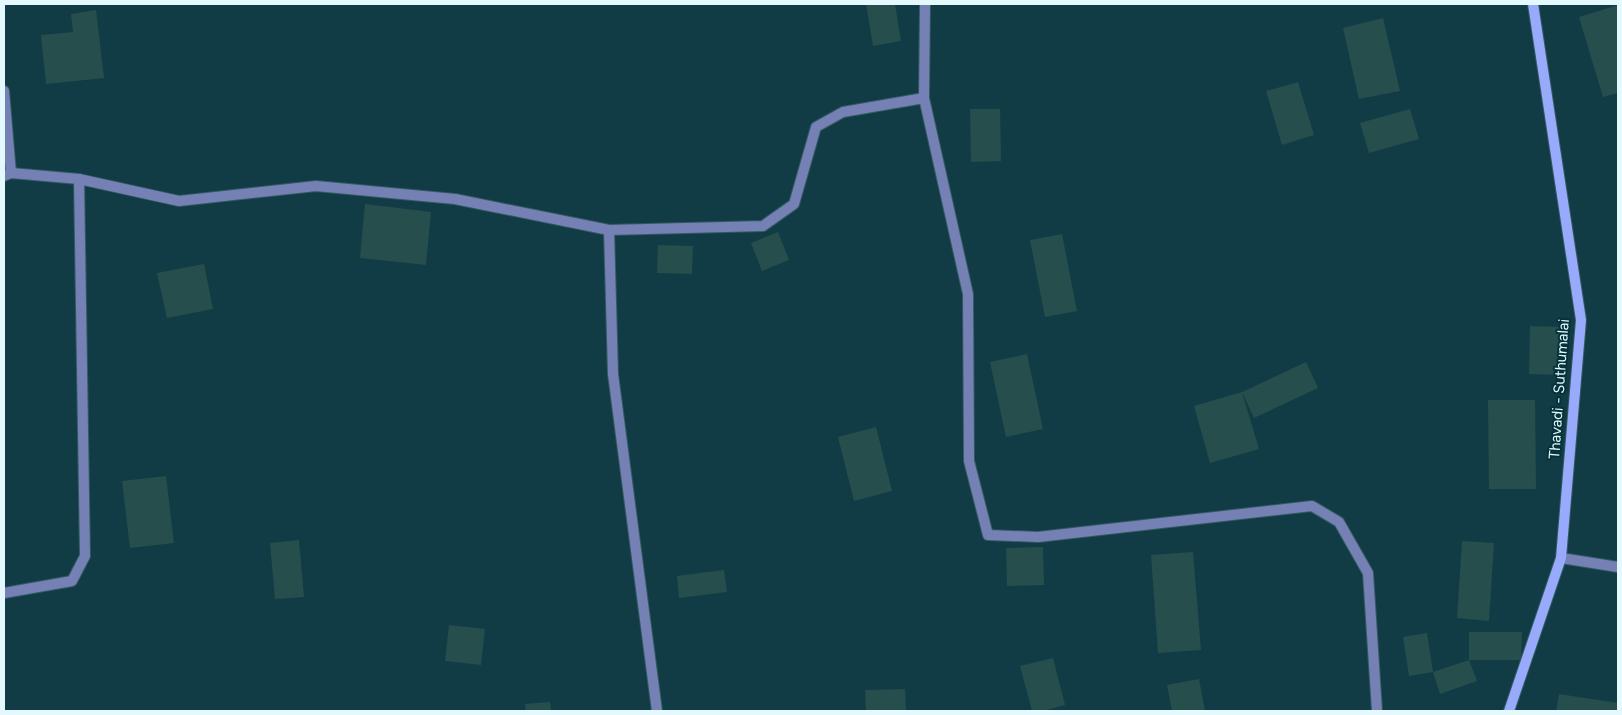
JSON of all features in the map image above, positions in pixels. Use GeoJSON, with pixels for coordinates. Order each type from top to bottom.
{"type":"FeatureCollection","features":[{"type":"Feature","properties":{"kind":"main road","name":"Thavadi - Suthumalai"},"geometry":{"type":"LineString","coordinates":[[1509,711],[1561,558],[1581,320],[1533,4]]}},
{"type":"Feature","properties":{"kind":"street"},"geometry":{"type":"LineString","coordinates":[[925,4],[924,98],[968,294],[969,461],[988,535],[1038,537],[1312,506],[1339,522],[1368,573],[1377,711]]}},
{"type":"Feature","properties":{"kind":"street"},"geometry":{"type":"LineString","coordinates":[[4,91],[7,175],[79,180],[179,201],[316,186],[445,198],[609,230],[763,226],[794,204],[816,128],[843,112],[924,98]]}},
{"type":"Feature","properties":{"kind":"street"},"geometry":{"type":"LineString","coordinates":[[4,593],[72,581],[85,556],[79,180]]}},
{"type":"Feature","properties":{"kind":"street"},"geometry":{"type":"LineString","coordinates":[[609,230],[613,374],[657,711]]}},
{"type":"Feature","properties":{"kind":"street"},"geometry":{"type":"LineString","coordinates":[[1561,558],[1618,567]]}},
{"type":"Feature","properties":{"kind":"building"},"geometry":{"type":"Polygon","coordinates":[[[866,4],[895,4],[901,41],[873,46],[866,4]]]}},
{"type":"Feature","properties":{"kind":"building"},"geometry":{"type":"Polygon","coordinates":[[[1618,5],[1618,93],[1603,97],[1579,17],[1618,5]]]}},
{"type":"Feature","properties":{"kind":"building"},"geometry":{"type":"Polygon","coordinates":[[[96,10],[104,78],[46,84],[41,35],[73,32],[71,14],[96,10]]]}},
{"type":"Feature","properties":{"kind":"building"},"geometry":{"type":"Polygon","coordinates":[[[1383,18],[1400,91],[1359,99],[1343,28],[1383,18]]]}},
{"type":"Feature","properties":{"kind":"building"},"geometry":{"type":"Polygon","coordinates":[[[1298,82],[1314,135],[1282,145],[1266,91],[1298,82]]]}},
{"type":"Feature","properties":{"kind":"building"},"geometry":{"type":"Polygon","coordinates":[[[970,109],[1000,109],[1001,161],[971,162],[970,109]]]}},
{"type":"Feature","properties":{"kind":"building"},"geometry":{"type":"Polygon","coordinates":[[[1410,109],[1419,139],[1369,153],[1360,123],[1410,109]]]}},
{"type":"Feature","properties":{"kind":"building"},"geometry":{"type":"Polygon","coordinates":[[[365,204],[431,212],[426,265],[360,258],[365,204]]]}},
{"type":"Feature","properties":{"kind":"building"},"geometry":{"type":"Polygon","coordinates":[[[778,232],[789,260],[762,271],[751,243],[778,232]]]}},
{"type":"Feature","properties":{"kind":"building"},"geometry":{"type":"Polygon","coordinates":[[[1062,234],[1077,311],[1045,317],[1030,240],[1062,234]]]}},
{"type":"Feature","properties":{"kind":"building"},"geometry":{"type":"Polygon","coordinates":[[[658,245],[693,246],[692,274],[657,273],[658,245]]]}},
{"type":"Feature","properties":{"kind":"building"},"geometry":{"type":"Polygon","coordinates":[[[204,264],[213,309],[167,318],[157,273],[204,264]]]}},
{"type":"Feature","properties":{"kind":"building"},"geometry":{"type":"Polygon","coordinates":[[[1530,326],[1564,327],[1564,375],[1529,374],[1530,326]]]}},
{"type":"Feature","properties":{"kind":"building"},"geometry":{"type":"Polygon","coordinates":[[[1027,354],[1043,429],[1006,437],[990,362],[1027,354]]]}},
{"type":"Feature","properties":{"kind":"building"},"geometry":{"type":"Polygon","coordinates":[[[1306,362],[1318,388],[1254,418],[1242,392],[1306,362]]]}},
{"type":"Feature","properties":{"kind":"building"},"geometry":{"type":"Polygon","coordinates":[[[1242,392],[1259,449],[1210,463],[1194,406],[1242,392]]]}},
{"type":"Feature","properties":{"kind":"building"},"geometry":{"type":"Polygon","coordinates":[[[1488,400],[1535,400],[1536,489],[1489,489],[1488,400]]]}},
{"type":"Feature","properties":{"kind":"building"},"geometry":{"type":"Polygon","coordinates":[[[876,427],[892,491],[854,501],[838,437],[876,427]]]}},
{"type":"Feature","properties":{"kind":"building"},"geometry":{"type":"Polygon","coordinates":[[[166,476],[174,543],[130,548],[122,481],[166,476]]]}},
{"type":"Feature","properties":{"kind":"building"},"geometry":{"type":"Polygon","coordinates":[[[299,540],[304,597],[275,599],[270,543],[299,540]]]}},
{"type":"Feature","properties":{"kind":"building"},"geometry":{"type":"Polygon","coordinates":[[[1462,541],[1494,543],[1489,621],[1457,618],[1462,541]]]}},
{"type":"Feature","properties":{"kind":"building"},"geometry":{"type":"Polygon","coordinates":[[[1043,547],[1044,585],[1007,586],[1006,548],[1043,547]]]}},
{"type":"Feature","properties":{"kind":"building"},"geometry":{"type":"Polygon","coordinates":[[[1193,552],[1201,650],[1158,653],[1151,555],[1193,552]]]}},
{"type":"Feature","properties":{"kind":"building"},"geometry":{"type":"Polygon","coordinates":[[[724,570],[727,592],[679,598],[677,576],[724,570]]]}},
{"type":"Feature","properties":{"kind":"building"},"geometry":{"type":"Polygon","coordinates":[[[449,625],[485,629],[481,665],[445,661],[449,625]]]}},
{"type":"Feature","properties":{"kind":"building"},"geometry":{"type":"Polygon","coordinates":[[[1469,632],[1522,632],[1521,660],[1469,660],[1469,632]]]}},
{"type":"Feature","properties":{"kind":"building"},"geometry":{"type":"Polygon","coordinates":[[[1427,633],[1433,672],[1409,676],[1403,637],[1427,633]]]}},
{"type":"Feature","properties":{"kind":"building"},"geometry":{"type":"Polygon","coordinates":[[[1053,658],[1065,705],[1043,711],[1032,711],[1020,666],[1053,658]]]}},
{"type":"Feature","properties":{"kind":"building"},"geometry":{"type":"Polygon","coordinates":[[[1469,660],[1477,681],[1440,694],[1433,672],[1469,660]]]}},
{"type":"Feature","properties":{"kind":"building"},"geometry":{"type":"Polygon","coordinates":[[[1199,679],[1205,711],[1172,711],[1167,685],[1199,679]]]}},
{"type":"Feature","properties":{"kind":"building"},"geometry":{"type":"Polygon","coordinates":[[[905,689],[906,711],[866,711],[865,690],[905,689]]]}},
{"type":"Feature","properties":{"kind":"building"},"geometry":{"type":"Polygon","coordinates":[[[1559,694],[1618,703],[1618,711],[1556,711],[1559,694]]]}},
{"type":"Feature","properties":{"kind":"building"},"geometry":{"type":"Polygon","coordinates":[[[550,702],[551,711],[526,711],[525,704],[550,702]]]}}]}
